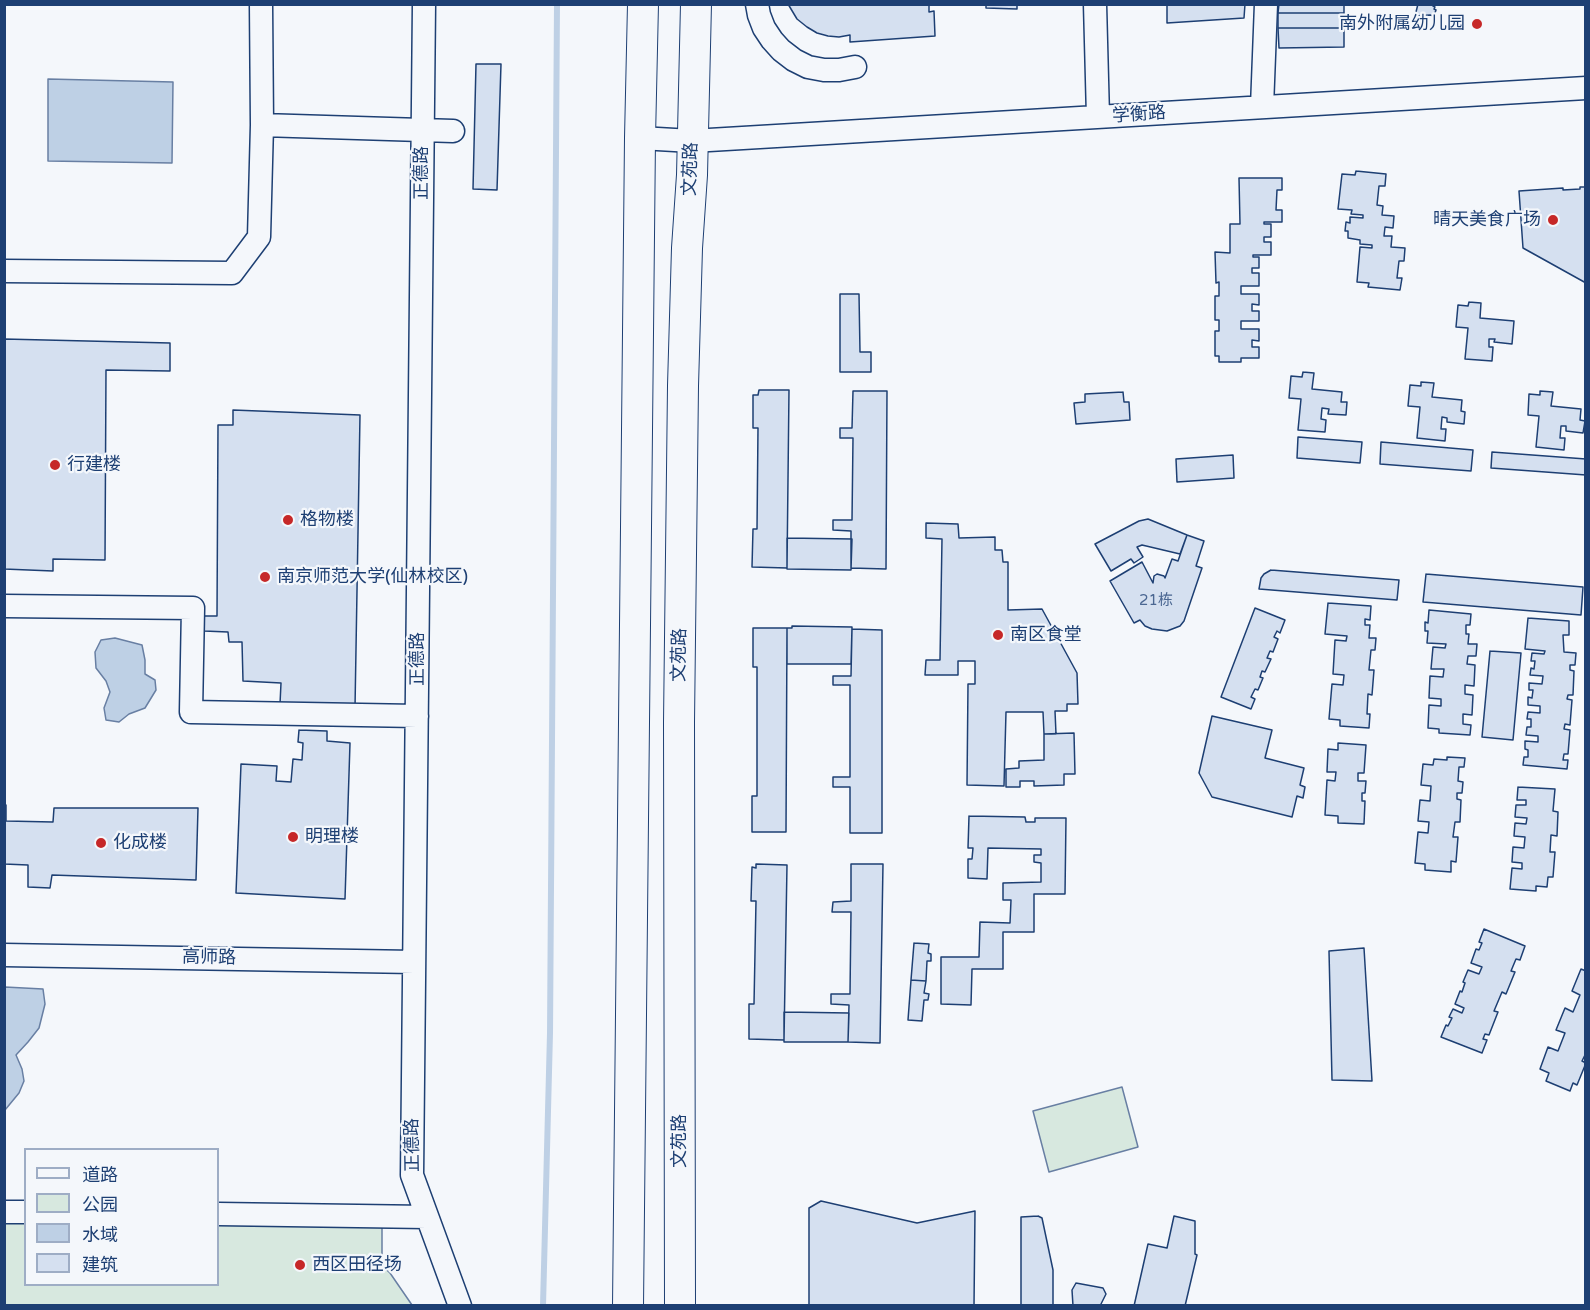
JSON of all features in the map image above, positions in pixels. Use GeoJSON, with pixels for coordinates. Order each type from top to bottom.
{"type":"FeatureCollection","features":[{"type":"Feature","properties":{"kind":"main road"},"geometry":{"type":"LineString","coordinates":[[628,1305],[643,4]]}},
{"type":"Feature","properties":{"kind":"main road","name":"文苑路"},"geometry":{"type":"LineString","coordinates":[[681,1305],[679,722],[683,386],[696,4]]}},
{"type":"Feature","properties":{"kind":"street"},"geometry":{"type":"LineString","coordinates":[[4,271],[232,273],[259,237],[262,124],[261,4]]}},
{"type":"Feature","properties":{"kind":"street","name":"正德路"},"geometry":{"type":"LineString","coordinates":[[424,4],[412,1175],[460,1305]]}},
{"type":"Feature","properties":{"kind":"street"},"geometry":{"type":"LineString","coordinates":[[757,4],[764,28],[781,50],[794,60],[808,67],[824,70],[855,67]]}},
{"type":"Feature","properties":{"kind":"street"},"geometry":{"type":"LineString","coordinates":[[1095,4],[1098,117]]}},
{"type":"Feature","properties":{"kind":"street"},"geometry":{"type":"LineString","coordinates":[[1262,107],[1266,4]]}},
{"type":"Feature","properties":{"kind":"street","name":"学衡路"},"geometry":{"type":"LineString","coordinates":[[640,138],[692,141],[1586,88]]}},
{"type":"Feature","properties":{"kind":"street"},"geometry":{"type":"LineString","coordinates":[[262,124],[453,131]]}},
{"type":"Feature","properties":{"kind":"street"},"geometry":{"type":"LineString","coordinates":[[4,606],[193,608],[191,712],[417,716]]}},
{"type":"Feature","properties":{"kind":"street","name":"高师路"},"geometry":{"type":"LineString","coordinates":[[4,955],[414,962]]}},
{"type":"Feature","properties":{"kind":"street"},"geometry":{"type":"LineString","coordinates":[[4,1212],[24,1212]]}},
{"type":"Feature","properties":{"kind":"street"},"geometry":{"type":"LineString","coordinates":[[219,1214],[427,1217]]}},
{"type":"Feature","properties":{"kind":"green space"},"geometry":{"type":"Polygon","coordinates":[[[1122,1087],[1138,1147],[1049,1172],[1033,1111],[1122,1087]]]}},
{"type":"Feature","properties":{"kind":"green space","name":"西区田径场"},"geometry":{"type":"Polygon","coordinates":[[[4,1218],[24,1218],[24,1286],[219,1286],[219,1222],[382,1226],[382,1258],[374,1258],[390,1273],[412,1305],[5,1305],[4,1218]]]}},
{"type":"Feature","properties":{"kind":"water"},"geometry":{"type":"Polygon","coordinates":[[[48,79],[173,82],[172,163],[48,161],[48,79]]]}},
{"type":"Feature","properties":{"kind":"water"},"geometry":{"type":"Polygon","coordinates":[[[115,638],[142,645],[145,674],[155,680],[156,690],[145,708],[129,714],[119,722],[106,720],[104,708],[110,692],[106,681],[96,668],[95,652],[101,640],[115,638]]]}},
{"type":"Feature","properties":{"kind":"water"},"geometry":{"type":"Polygon","coordinates":[[[5,987],[43,989],[45,1004],[39,1028],[16,1055],[24,1081],[19,1093],[5,1110],[5,987]]]}},
{"type":"Feature","properties":{"kind":"building"},"geometry":{"type":"Polygon","coordinates":[[[788,4],[929,4],[929,12],[934,11],[935,36],[850,42],[850,35],[828,36],[807,27],[797,19],[788,4]]]}},
{"type":"Feature","properties":{"kind":"building"},"geometry":{"type":"Polygon","coordinates":[[[986,4],[1017,4],[1017,9],[986,8],[986,4]]]}},
{"type":"Feature","properties":{"kind":"building"},"geometry":{"type":"Polygon","coordinates":[[[1167,4],[1245,4],[1244,18],[1167,23],[1167,4]]]}},
{"type":"Feature","properties":{"kind":"building"},"geometry":{"type":"Polygon","coordinates":[[[1279,4],[1344,4],[1344,13],[1278,13],[1279,4]]]}},
{"type":"Feature","properties":{"kind":"building"},"geometry":{"type":"Polygon","coordinates":[[[1418,4],[1433,4],[1436,10],[1434,16],[1415,16],[1418,4]]]}},
{"type":"Feature","properties":{"kind":"building"},"geometry":{"type":"Polygon","coordinates":[[[1278,13],[1344,13],[1344,28],[1278,28],[1278,13]]]}},
{"type":"Feature","properties":{"kind":"building"},"geometry":{"type":"Polygon","coordinates":[[[1278,28],[1344,28],[1344,47],[1279,48],[1278,28]]]}},
{"type":"Feature","properties":{"kind":"building"},"geometry":{"type":"Polygon","coordinates":[[[476,64],[501,64],[497,190],[473,189],[476,64]]]}},
{"type":"Feature","properties":{"kind":"building"},"geometry":{"type":"Polygon","coordinates":[[[1356,171],[1386,174],[1385,186],[1379,186],[1377,205],[1383,206],[1382,215],[1394,216],[1393,228],[1385,227],[1384,236],[1392,236],[1391,247],[1405,248],[1404,261],[1399,261],[1397,278],[1402,278],[1400,290],[1368,287],[1369,283],[1357,282],[1360,247],[1372,248],[1372,245],[1360,244],[1360,240],[1348,238],[1348,231],[1345,231],[1346,222],[1350,223],[1350,217],[1363,218],[1363,215],[1351,214],[1352,210],[1338,209],[1342,174],[1355,175],[1356,171]]]}},
{"type":"Feature","properties":{"kind":"building"},"geometry":{"type":"Polygon","coordinates":[[[1239,178],[1282,178],[1282,190],[1277,190],[1276,210],[1282,210],[1282,222],[1264,222],[1264,224],[1271,224],[1271,237],[1264,237],[1264,242],[1271,242],[1271,255],[1253,255],[1253,257],[1259,257],[1259,268],[1252,268],[1252,273],[1259,273],[1259,286],[1241,286],[1241,294],[1259,294],[1259,305],[1252,304],[1252,311],[1259,311],[1259,321],[1241,321],[1241,329],[1259,329],[1259,341],[1252,340],[1252,347],[1259,347],[1259,358],[1241,358],[1241,362],[1219,362],[1219,356],[1215,356],[1215,331],[1219,331],[1219,320],[1215,320],[1215,296],[1219,296],[1219,282],[1216,283],[1215,252],[1230,253],[1230,224],[1240,224],[1239,178]]]}},
{"type":"Feature","properties":{"kind":"building","name":"晴天美食广场"},"geometry":{"type":"Polygon","coordinates":[[[1580,187],[1586,187],[1586,283],[1523,248],[1519,191],[1580,189],[1580,187]]]}},
{"type":"Feature","properties":{"kind":"building"},"geometry":{"type":"Polygon","coordinates":[[[840,294],[859,294],[860,352],[871,352],[871,372],[840,372],[840,294]]]}},
{"type":"Feature","properties":{"kind":"building"},"geometry":{"type":"Polygon","coordinates":[[[1469,302],[1481,303],[1480,318],[1514,321],[1512,344],[1494,342],[1495,339],[1489,339],[1489,347],[1493,347],[1492,361],[1465,359],[1468,328],[1456,327],[1458,305],[1468,306],[1469,302]]]}},
{"type":"Feature","properties":{"kind":"building","name":"行建楼"},"geometry":{"type":"Polygon","coordinates":[[[4,339],[170,343],[170,371],[106,370],[105,560],[53,559],[53,571],[4,569],[4,339]]]}},
{"type":"Feature","properties":{"kind":"building"},"geometry":{"type":"Polygon","coordinates":[[[1303,372],[1314,373],[1312,389],[1342,392],[1341,402],[1347,402],[1346,415],[1328,414],[1329,409],[1322,408],[1321,419],[1326,420],[1325,432],[1298,430],[1301,399],[1289,398],[1291,376],[1302,377],[1303,372]]]}},
{"type":"Feature","properties":{"kind":"building"},"geometry":{"type":"Polygon","coordinates":[[[1421,382],[1434,383],[1432,397],[1462,400],[1461,411],[1465,412],[1464,424],[1447,422],[1447,418],[1442,417],[1441,429],[1446,429],[1445,441],[1417,438],[1420,407],[1408,406],[1410,385],[1421,386],[1421,382]]]}},
{"type":"Feature","properties":{"kind":"building"},"geometry":{"type":"Polygon","coordinates":[[[759,390],[789,390],[787,568],[752,567],[753,529],[757,529],[758,428],[753,428],[753,395],[758,395],[759,390]]]}},
{"type":"Feature","properties":{"kind":"building"},"geometry":{"type":"Polygon","coordinates":[[[853,391],[887,391],[886,569],[851,568],[851,531],[833,530],[833,520],[852,520],[853,438],[840,438],[840,428],[852,428],[853,391]]]}},
{"type":"Feature","properties":{"kind":"building"},"geometry":{"type":"Polygon","coordinates":[[[1540,391],[1553,392],[1551,406],[1581,409],[1580,420],[1585,421],[1583,433],[1566,431],[1566,426],[1561,426],[1560,438],[1565,438],[1564,450],[1536,447],[1539,416],[1528,415],[1529,394],[1540,395],[1540,391]]]}},
{"type":"Feature","properties":{"kind":"building"},"geometry":{"type":"Polygon","coordinates":[[[1123,392],[1124,402],[1129,402],[1130,420],[1076,424],[1074,403],[1085,402],[1085,394],[1123,392]]]}},
{"type":"Feature","properties":{"kind":"building","name":"格物楼"},"geometry":{"type":"Polygon","coordinates":[[[233,410],[360,415],[355,708],[280,704],[281,683],[243,681],[242,642],[229,642],[228,632],[204,631],[204,616],[217,616],[218,425],[233,425],[233,410]]]}},
{"type":"Feature","properties":{"kind":"building"},"geometry":{"type":"Polygon","coordinates":[[[1298,437],[1362,442],[1360,463],[1297,458],[1298,437]]]}},
{"type":"Feature","properties":{"kind":"building"},"geometry":{"type":"Polygon","coordinates":[[[1381,442],[1473,450],[1471,471],[1380,464],[1381,442]]]}},
{"type":"Feature","properties":{"kind":"building"},"geometry":{"type":"Polygon","coordinates":[[[1492,452],[1586,459],[1586,475],[1491,468],[1492,452]]]}},
{"type":"Feature","properties":{"kind":"building"},"geometry":{"type":"Polygon","coordinates":[[[1233,455],[1234,478],[1177,482],[1176,459],[1233,455]]]}},
{"type":"Feature","properties":{"kind":"building"},"geometry":{"type":"Polygon","coordinates":[[[1148,519],[1187,535],[1180,554],[1142,545],[1137,547],[1143,557],[1134,563],[1131,559],[1111,571],[1095,544],[1139,521],[1148,519]]]}},
{"type":"Feature","properties":{"kind":"building","name":"南区食堂"},"geometry":{"type":"Polygon","coordinates":[[[926,523],[958,524],[959,538],[995,537],[995,550],[1002,550],[1003,562],[1008,562],[1008,610],[1042,609],[1077,673],[1078,704],[1067,704],[1067,711],[1055,711],[1056,734],[1044,734],[1043,712],[1006,712],[1004,786],[967,785],[968,684],[975,684],[975,661],[958,661],[958,675],[925,675],[926,660],[940,660],[942,539],[926,538],[926,523]]]}},
{"type":"Feature","properties":{"kind":"building"},"geometry":{"type":"Polygon","coordinates":[[[1187,535],[1204,541],[1196,566],[1202,568],[1184,621],[1180,626],[1167,631],[1152,629],[1140,620],[1134,623],[1110,581],[1142,562],[1153,583],[1154,576],[1157,574],[1165,578],[1172,559],[1178,561],[1187,535]]]}},
{"type":"Feature","properties":{"kind":"building"},"geometry":{"type":"Polygon","coordinates":[[[787,538],[852,539],[851,570],[787,569],[787,538]]]}},
{"type":"Feature","properties":{"kind":"building"},"geometry":{"type":"Polygon","coordinates":[[[1271,570],[1399,580],[1397,600],[1259,589],[1261,578],[1271,570]]]}},
{"type":"Feature","properties":{"kind":"building"},"geometry":{"type":"Polygon","coordinates":[[[1426,574],[1583,587],[1581,615],[1423,602],[1426,574]]]}},
{"type":"Feature","properties":{"kind":"building"},"geometry":{"type":"Polygon","coordinates":[[[1328,603],[1371,606],[1370,620],[1365,619],[1365,625],[1370,625],[1369,638],[1376,638],[1375,650],[1371,650],[1369,670],[1374,670],[1372,695],[1368,694],[1369,728],[1340,726],[1340,720],[1329,719],[1332,684],[1343,685],[1344,675],[1333,674],[1335,640],[1346,641],[1347,636],[1325,634],[1328,603]]]}},
{"type":"Feature","properties":{"kind":"building"},"geometry":{"type":"Polygon","coordinates":[[[1255,608],[1285,620],[1280,633],[1277,631],[1274,637],[1278,639],[1273,652],[1270,651],[1267,658],[1271,659],[1265,672],[1262,671],[1260,677],[1263,678],[1258,690],[1255,689],[1251,697],[1255,699],[1251,709],[1221,697],[1255,608]]]}},
{"type":"Feature","properties":{"kind":"building"},"geometry":{"type":"Polygon","coordinates":[[[1429,610],[1471,614],[1470,625],[1466,625],[1466,634],[1469,634],[1468,644],[1477,644],[1476,656],[1468,656],[1467,664],[1475,665],[1474,686],[1465,685],[1465,694],[1473,695],[1472,715],[1463,714],[1463,724],[1471,725],[1470,735],[1439,733],[1439,729],[1428,728],[1429,705],[1441,706],[1441,699],[1429,698],[1430,676],[1443,677],[1444,669],[1431,669],[1433,647],[1445,648],[1446,644],[1427,643],[1428,631],[1425,631],[1425,622],[1428,623],[1429,610]]]}},
{"type":"Feature","properties":{"kind":"building"},"geometry":{"type":"Polygon","coordinates":[[[1528,618],[1569,621],[1569,635],[1563,635],[1564,652],[1576,653],[1575,665],[1570,665],[1570,670],[1574,671],[1573,695],[1568,695],[1567,699],[1572,700],[1570,725],[1565,724],[1564,729],[1570,730],[1568,754],[1564,754],[1563,760],[1568,760],[1567,769],[1523,765],[1524,757],[1528,757],[1525,741],[1538,742],[1538,736],[1526,735],[1527,727],[1531,727],[1531,719],[1527,719],[1528,712],[1540,713],[1540,706],[1528,705],[1528,697],[1532,698],[1533,690],[1529,690],[1529,683],[1542,684],[1543,676],[1530,675],[1535,661],[1531,661],[1532,653],[1544,654],[1545,651],[1525,649],[1528,618]]]}},
{"type":"Feature","properties":{"kind":"building"},"geometry":{"type":"Polygon","coordinates":[[[792,626],[852,627],[851,664],[787,664],[787,628],[792,628],[792,626]]]}},
{"type":"Feature","properties":{"kind":"building"},"geometry":{"type":"Polygon","coordinates":[[[753,628],[787,628],[786,832],[752,832],[752,796],[757,796],[757,667],[753,667],[753,628]]]}},
{"type":"Feature","properties":{"kind":"building"},"geometry":{"type":"Polygon","coordinates":[[[852,629],[882,630],[882,833],[850,833],[850,787],[833,787],[833,777],[850,777],[850,685],[833,685],[833,676],[851,676],[852,629]]]}},
{"type":"Feature","properties":{"kind":"building"},"geometry":{"type":"Polygon","coordinates":[[[1490,651],[1521,653],[1513,740],[1482,737],[1490,651]]]}},
{"type":"Feature","properties":{"kind":"building"},"geometry":{"type":"Polygon","coordinates":[[[1212,716],[1272,730],[1265,758],[1304,768],[1300,785],[1305,787],[1303,798],[1297,796],[1292,817],[1212,797],[1199,773],[1212,716]]]}},
{"type":"Feature","properties":{"kind":"building","name":"明理楼"},"geometry":{"type":"Polygon","coordinates":[[[299,730],[327,731],[327,741],[350,743],[345,899],[236,893],[241,764],[277,766],[276,781],[291,782],[293,759],[302,760],[303,743],[298,742],[299,730]]]}},
{"type":"Feature","properties":{"kind":"building"},"geometry":{"type":"Polygon","coordinates":[[[1074,733],[1075,774],[1064,774],[1064,785],[1034,786],[1034,781],[1020,781],[1020,787],[1006,787],[1006,769],[1019,768],[1019,761],[1044,760],[1044,734],[1074,733]]]}},
{"type":"Feature","properties":{"kind":"building"},"geometry":{"type":"Polygon","coordinates":[[[1338,743],[1366,745],[1364,773],[1358,773],[1358,781],[1366,781],[1365,793],[1362,793],[1362,801],[1365,801],[1364,824],[1338,823],[1338,816],[1325,815],[1327,780],[1335,781],[1336,772],[1327,772],[1328,749],[1338,750],[1338,743]]]}},
{"type":"Feature","properties":{"kind":"building"},"geometry":{"type":"Polygon","coordinates":[[[1447,757],[1465,758],[1464,767],[1459,767],[1458,781],[1463,782],[1462,793],[1457,793],[1457,799],[1461,800],[1460,822],[1455,822],[1453,837],[1458,837],[1456,862],[1451,861],[1451,872],[1425,870],[1425,864],[1415,863],[1418,832],[1428,833],[1429,822],[1418,821],[1420,800],[1430,801],[1431,786],[1421,785],[1423,764],[1433,765],[1434,759],[1447,760],[1447,757]]]}},
{"type":"Feature","properties":{"kind":"building"},"geometry":{"type":"Polygon","coordinates":[[[1518,787],[1555,789],[1553,811],[1558,812],[1557,836],[1551,835],[1550,852],[1555,852],[1553,877],[1548,877],[1547,887],[1536,886],[1536,891],[1510,889],[1512,868],[1522,869],[1522,863],[1512,862],[1513,847],[1524,848],[1525,837],[1514,836],[1515,823],[1526,824],[1527,818],[1515,817],[1516,805],[1526,805],[1526,800],[1517,800],[1518,787]]]}},
{"type":"Feature","properties":{"kind":"building","name":"化成楼"},"geometry":{"type":"Polygon","coordinates":[[[4,805],[6,805],[6,821],[53,822],[54,808],[198,808],[196,880],[52,875],[50,888],[28,887],[28,865],[4,864],[4,805]]]}},
{"type":"Feature","properties":{"kind":"building"},"geometry":{"type":"Polygon","coordinates":[[[969,816],[1025,817],[1026,822],[1035,822],[1035,818],[1066,818],[1065,894],[1034,894],[1034,932],[1003,932],[1003,969],[972,969],[971,1005],[941,1004],[941,957],[979,957],[980,922],[1010,923],[1011,900],[1003,900],[1003,883],[1041,882],[1041,863],[1034,862],[1034,855],[1041,855],[1041,849],[988,848],[987,879],[968,878],[968,859],[972,859],[973,848],[968,848],[969,816]]]}},
{"type":"Feature","properties":{"kind":"building"},"geometry":{"type":"Polygon","coordinates":[[[756,864],[787,865],[784,1040],[749,1039],[749,1004],[754,1004],[756,901],[751,901],[752,867],[756,868],[756,864]]]}},
{"type":"Feature","properties":{"kind":"building"},"geometry":{"type":"Polygon","coordinates":[[[851,864],[883,864],[880,1043],[848,1042],[849,1005],[831,1004],[831,994],[850,994],[851,912],[832,912],[833,902],[851,901],[851,864]]]}},
{"type":"Feature","properties":{"kind":"building"},"geometry":{"type":"Polygon","coordinates":[[[1484,929],[1525,946],[1520,960],[1516,959],[1511,971],[1515,972],[1506,994],[1502,992],[1494,1011],[1498,1012],[1489,1035],[1485,1034],[1483,1039],[1487,1040],[1482,1053],[1441,1037],[1452,1018],[1449,1017],[1453,1009],[1462,1013],[1464,1008],[1455,1004],[1460,991],[1462,992],[1468,970],[1479,974],[1482,967],[1471,963],[1476,949],[1479,950],[1482,943],[1479,942],[1484,929]]]}},
{"type":"Feature","properties":{"kind":"building"},"geometry":{"type":"Polygon","coordinates":[[[914,943],[929,944],[928,953],[931,954],[931,961],[927,961],[926,981],[911,980],[914,943]]]}},
{"type":"Feature","properties":{"kind":"building"},"geometry":{"type":"Polygon","coordinates":[[[1364,948],[1372,1081],[1332,1080],[1329,951],[1364,948]]]}},
{"type":"Feature","properties":{"kind":"building"},"geometry":{"type":"Polygon","coordinates":[[[1581,969],[1586,971],[1586,1053],[1582,1061],[1586,1063],[1577,1085],[1573,1083],[1570,1091],[1546,1081],[1549,1073],[1540,1069],[1548,1047],[1558,1051],[1565,1033],[1556,1030],[1565,1008],[1573,1012],[1580,995],[1572,991],[1581,969]]]}},
{"type":"Feature","properties":{"kind":"building"},"geometry":{"type":"Polygon","coordinates":[[[911,980],[926,981],[924,993],[929,994],[928,1000],[924,1000],[922,1021],[908,1020],[911,980]]]}},
{"type":"Feature","properties":{"kind":"building"},"geometry":{"type":"Polygon","coordinates":[[[784,1012],[849,1013],[848,1042],[784,1042],[784,1012]]]}},
{"type":"Feature","properties":{"kind":"building"},"geometry":{"type":"Polygon","coordinates":[[[821,1201],[917,1223],[975,1211],[974,1306],[809,1306],[809,1208],[821,1201]]]}},
{"type":"Feature","properties":{"kind":"building"},"geometry":{"type":"Polygon","coordinates":[[[1038,1216],[1042,1218],[1053,1270],[1053,1306],[1021,1306],[1021,1217],[1038,1216]]]}},
{"type":"Feature","properties":{"kind":"building"},"geometry":{"type":"Polygon","coordinates":[[[1174,1216],[1195,1221],[1195,1254],[1197,1255],[1185,1306],[1134,1306],[1148,1244],[1167,1248],[1174,1216]]]}},
{"type":"Feature","properties":{"kind":"building"},"geometry":{"type":"Polygon","coordinates":[[[1076,1283],[1103,1288],[1106,1294],[1100,1306],[1073,1306],[1072,1290],[1076,1283]]]}},
{"type":"Feature","properties":{"kind":"waterway"},"geometry":{"type":"LineString","coordinates":[[543,1306],[550,1033],[557,4]]}},
{"type":"Feature","properties":{"kind":"place","name":"南外附属幼儿园"},"geometry":{"type":"Point","coordinates":[1477,24]}},
{"type":"Feature","properties":{"kind":"place","name":"晴天美食广场"},"geometry":{"type":"Point","coordinates":[1553,220]}},
{"type":"Feature","properties":{"kind":"place","name":"行建楼"},"geometry":{"type":"Point","coordinates":[55,465]}},
{"type":"Feature","properties":{"kind":"place","name":"格物楼"},"geometry":{"type":"Point","coordinates":[288,520]}},
{"type":"Feature","properties":{"kind":"place","name":"南京师范大学(仙林校区)"},"geometry":{"type":"Point","coordinates":[265,577]}},
{"type":"Feature","properties":{"kind":"place","name":"南区食堂"},"geometry":{"type":"Point","coordinates":[998,635]}},
{"type":"Feature","properties":{"kind":"place","name":"明理楼"},"geometry":{"type":"Point","coordinates":[293,837]}},
{"type":"Feature","properties":{"kind":"place","name":"化成楼"},"geometry":{"type":"Point","coordinates":[101,843]}},
{"type":"Feature","properties":{"kind":"place","name":"西区田径场"},"geometry":{"type":"Point","coordinates":[300,1265]}}]}
